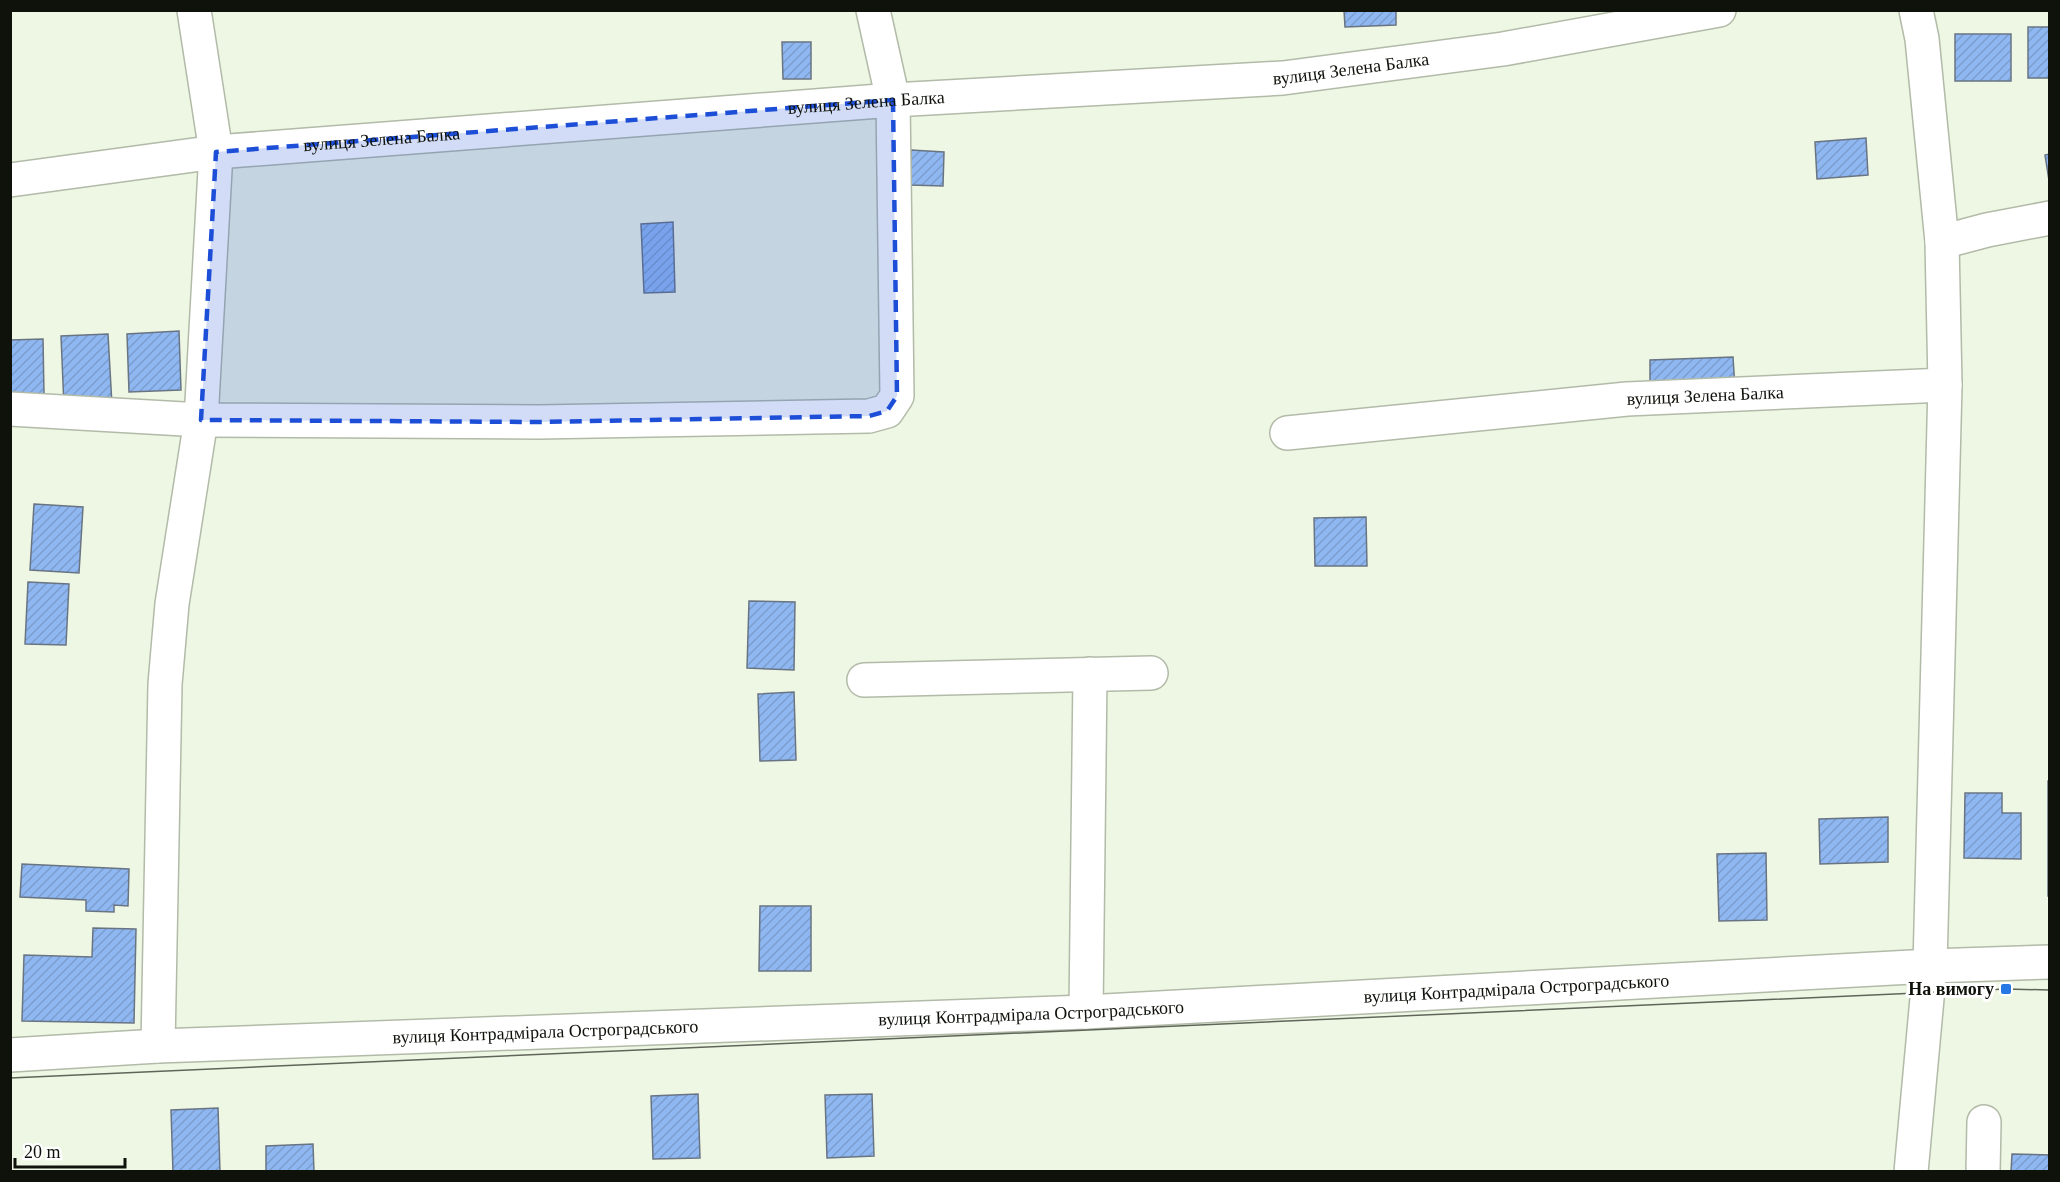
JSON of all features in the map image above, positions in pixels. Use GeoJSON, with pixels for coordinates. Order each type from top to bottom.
{"type":"FeatureCollection","features":[{"type":"Feature","properties":{"kind":"street"},"geometry":{"type":"LineString","coordinates":[[158,1046],[165,684],[172,604],[201,420],[216,152],[194,10]]}},
{"type":"Feature","properties":{"kind":"street"},"geometry":{"type":"LineString","coordinates":[[10,410],[201,420],[539,422],[869,416],[886,411],[897,396],[893,100],[873,10]]}},
{"type":"Feature","properties":{"kind":"street","name":"вулиця Зелена Балка"},"geometry":{"type":"LineString","coordinates":[[10,180],[216,152],[893,100],[1283,78],[1503,49],[1719,10]]}},
{"type":"Feature","properties":{"kind":"street"},"geometry":{"type":"LineString","coordinates":[[1911,1172],[1930,966],[1945,385],[1942,242],[1922,39],[1916,10]]}},
{"type":"Feature","properties":{"kind":"street"},"geometry":{"type":"LineString","coordinates":[[1942,242],[1987,230],[2049,218]]}},
{"type":"Feature","properties":{"kind":"street","name":"вулиця Зелена Балка"},"geometry":{"type":"LineString","coordinates":[[1287,433],[1627,399],[1945,385]]}},
{"type":"Feature","properties":{"kind":"street"},"geometry":{"type":"LineString","coordinates":[[864,680],[1151,673]]}},
{"type":"Feature","properties":{"kind":"street"},"geometry":{"type":"LineString","coordinates":[[1086,1011],[1090,674]]}},
{"type":"Feature","properties":{"kind":"street","name":"вулиця Контрадмірала Остроградського"},"geometry":{"type":"LineString","coordinates":[[10,1055],[158,1046],[1086,1011],[1930,966],[2049,962]]}},
{"type":"Feature","properties":{"kind":"street"},"geometry":{"type":"LineString","coordinates":[[1983,1172],[1984,1122]]}},
{"type":"Feature","properties":{"kind":"highlighted area"},"geometry":{"type":"Polygon","coordinates":[[[893,100],[897,396],[887,411],[869,416],[539,422],[201,420],[216,152],[893,100]]]}},
{"type":"Feature","properties":{"kind":"building"},"geometry":{"type":"Polygon","coordinates":[[[1344,10],[1396,10],[1396,25],[1345,27],[1344,10]]]}},
{"type":"Feature","properties":{"kind":"building"},"geometry":{"type":"Polygon","coordinates":[[[2028,27],[2050,27],[2050,78],[2028,78],[2028,27]]]}},
{"type":"Feature","properties":{"kind":"building"},"geometry":{"type":"Polygon","coordinates":[[[1955,34],[2011,34],[2011,81],[1955,81],[1955,34]]]}},
{"type":"Feature","properties":{"kind":"building"},"geometry":{"type":"Polygon","coordinates":[[[782,42],[811,42],[811,79],[783,79],[782,42]]]}},
{"type":"Feature","properties":{"kind":"building"},"geometry":{"type":"Polygon","coordinates":[[[1866,138],[1868,175],[1817,179],[1815,142],[1866,138]]]}},
{"type":"Feature","properties":{"kind":"building"},"geometry":{"type":"Polygon","coordinates":[[[911,150],[944,152],[943,186],[910,185],[911,150]]]}},
{"type":"Feature","properties":{"kind":"building"},"geometry":{"type":"Polygon","coordinates":[[[2050,154],[2050,187],[2045,155],[2050,154]]]}},
{"type":"Feature","properties":{"kind":"building"},"geometry":{"type":"Polygon","coordinates":[[[673,222],[675,292],[644,293],[641,224],[673,222]]]}},
{"type":"Feature","properties":{"kind":"building"},"geometry":{"type":"Polygon","coordinates":[[[179,331],[181,390],[129,392],[127,334],[179,331]]]}},
{"type":"Feature","properties":{"kind":"building"},"geometry":{"type":"Polygon","coordinates":[[[108,334],[112,405],[64,407],[61,336],[108,334]]]}},
{"type":"Feature","properties":{"kind":"building"},"geometry":{"type":"Polygon","coordinates":[[[43,339],[44,394],[10,395],[10,340],[43,339]]]}},
{"type":"Feature","properties":{"kind":"building"},"geometry":{"type":"Polygon","coordinates":[[[1733,357],[1735,388],[1650,391],[1650,360],[1733,357]]]}},
{"type":"Feature","properties":{"kind":"building"},"geometry":{"type":"Polygon","coordinates":[[[34,504],[83,507],[79,573],[30,570],[34,504]]]}},
{"type":"Feature","properties":{"kind":"building"},"geometry":{"type":"Polygon","coordinates":[[[1366,517],[1367,566],[1315,566],[1314,518],[1366,517]]]}},
{"type":"Feature","properties":{"kind":"building"},"geometry":{"type":"Polygon","coordinates":[[[28,582],[69,584],[66,645],[25,644],[28,582]]]}},
{"type":"Feature","properties":{"kind":"building"},"geometry":{"type":"Polygon","coordinates":[[[749,601],[795,602],[794,670],[747,668],[749,601]]]}},
{"type":"Feature","properties":{"kind":"building"},"geometry":{"type":"Polygon","coordinates":[[[794,692],[796,760],[760,761],[758,694],[794,692]]]}},
{"type":"Feature","properties":{"kind":"building"},"geometry":{"type":"Polygon","coordinates":[[[2048,781],[2050,781],[2050,896],[2048,896],[2048,781]]]}},
{"type":"Feature","properties":{"kind":"building"},"geometry":{"type":"Polygon","coordinates":[[[1965,793],[2002,793],[2002,813],[2021,813],[2021,859],[1964,858],[1965,793]]]}},
{"type":"Feature","properties":{"kind":"building"},"geometry":{"type":"Polygon","coordinates":[[[1888,817],[1888,862],[1820,864],[1819,819],[1888,817]]]}},
{"type":"Feature","properties":{"kind":"building"},"geometry":{"type":"Polygon","coordinates":[[[1766,853],[1767,920],[1719,921],[1717,854],[1766,853]]]}},
{"type":"Feature","properties":{"kind":"building"},"geometry":{"type":"Polygon","coordinates":[[[22,864],[129,869],[128,906],[114,905],[114,912],[86,911],[86,900],[20,897],[22,864]]]}},
{"type":"Feature","properties":{"kind":"building"},"geometry":{"type":"Polygon","coordinates":[[[760,906],[811,906],[811,971],[759,971],[760,906]]]}},
{"type":"Feature","properties":{"kind":"building"},"geometry":{"type":"Polygon","coordinates":[[[93,928],[136,929],[134,1023],[22,1021],[24,955],[92,957],[93,928]]]}},
{"type":"Feature","properties":{"kind":"building"},"geometry":{"type":"Polygon","coordinates":[[[698,1094],[700,1158],[653,1159],[651,1096],[698,1094]]]}},
{"type":"Feature","properties":{"kind":"building"},"geometry":{"type":"Polygon","coordinates":[[[872,1094],[874,1156],[827,1158],[825,1095],[872,1094]]]}},
{"type":"Feature","properties":{"kind":"building"},"geometry":{"type":"Polygon","coordinates":[[[218,1108],[220,1171],[173,1172],[171,1110],[218,1108]]]}},
{"type":"Feature","properties":{"kind":"building"},"geometry":{"type":"Polygon","coordinates":[[[313,1144],[314,1172],[266,1172],[266,1146],[313,1144]]]}},
{"type":"Feature","properties":{"kind":"building"},"geometry":{"type":"Polygon","coordinates":[[[2012,1154],[2050,1155],[2050,1172],[2011,1172],[2012,1154]]]}},
{"type":"Feature","properties":{"kind":"tram line"},"geometry":{"type":"LineString","coordinates":[[10,1078],[2006,989],[2050,990]]}},
{"type":"Feature","properties":{"kind":"place","name":"На вимогу"},"geometry":{"type":"Point","coordinates":[2006,989]}}]}
